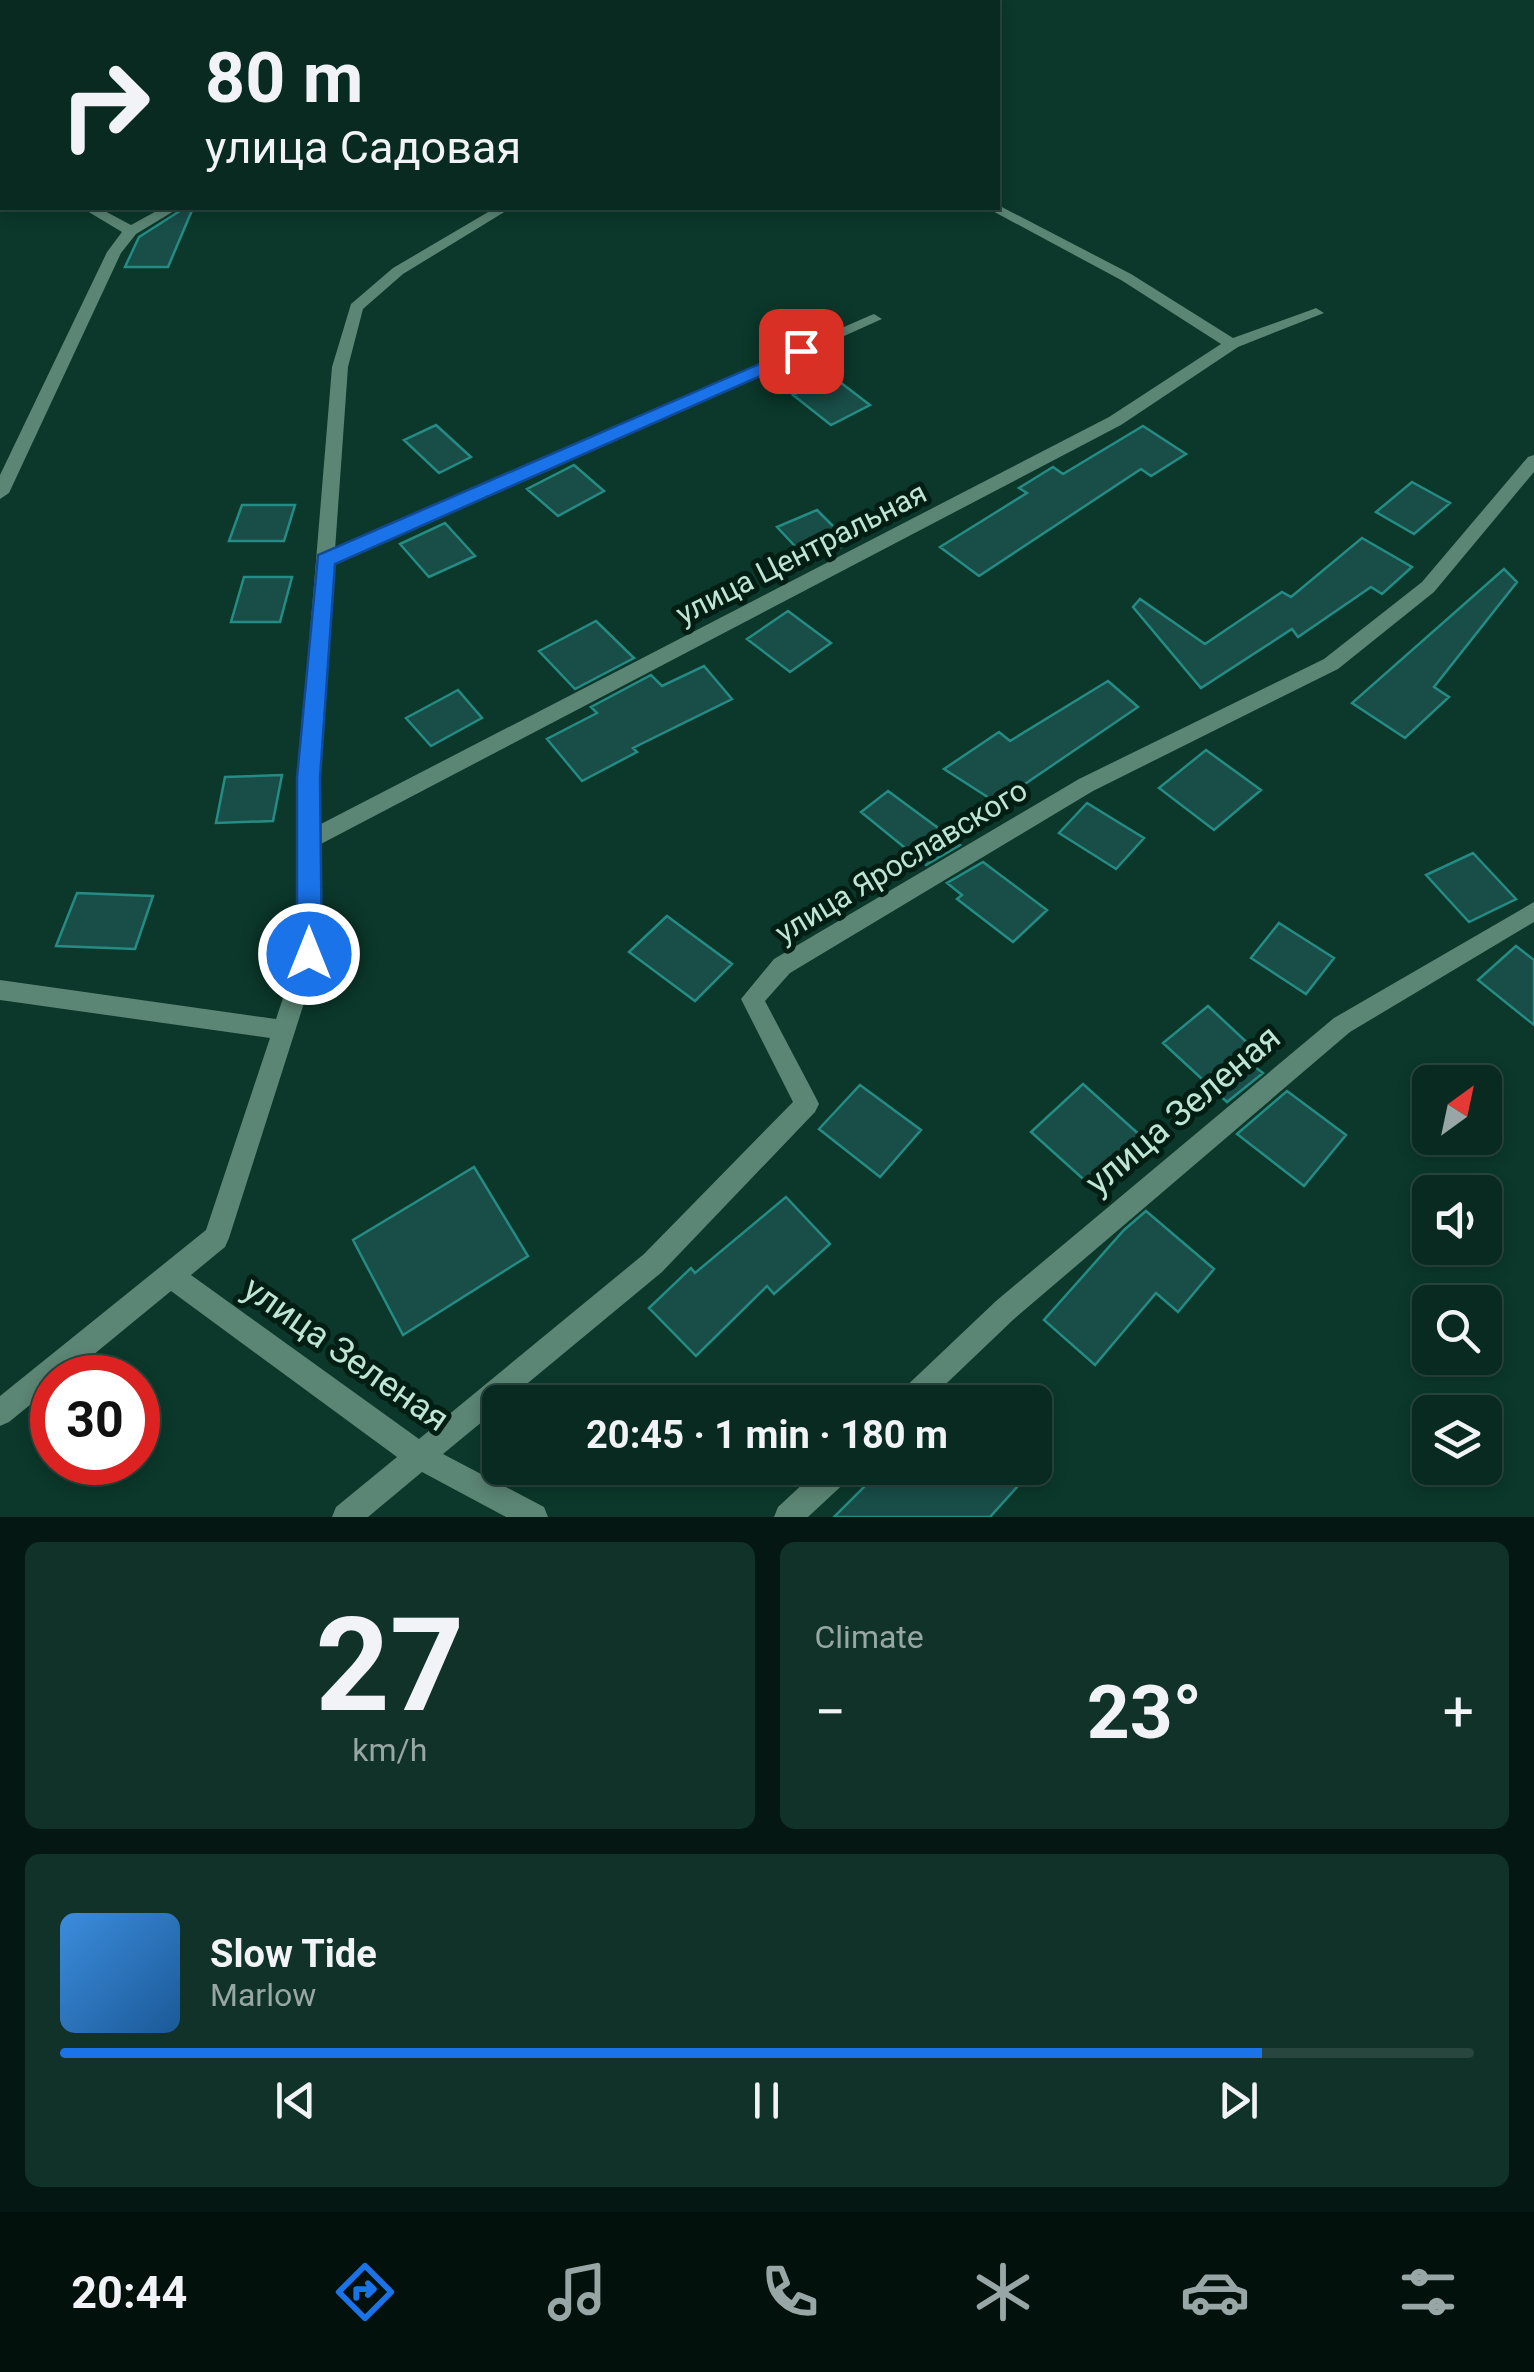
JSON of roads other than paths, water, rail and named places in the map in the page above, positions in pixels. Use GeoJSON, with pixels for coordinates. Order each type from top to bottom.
{"type":"FeatureCollection","features":[{"type":"Feature","properties":{"kind":"street"},"geometry":{"type":"LineString","coordinates":[[92,210],[131,231]]}},
{"type":"Feature","properties":{"kind":"street"},"geometry":{"type":"LineString","coordinates":[[0,493],[114,252],[131,231],[168,210]]}},
{"type":"Feature","properties":{"kind":"street"},"geometry":{"type":"LineString","coordinates":[[0,1414],[216,1238],[309,954],[308,778],[340,367],[356,307],[398,271],[501,210]]}},
{"type":"Feature","properties":{"kind":"street"},"geometry":{"type":"LineString","coordinates":[[998,210],[1126,277],[1232,344]]}},
{"type":"Feature","properties":{"kind":"street","name":"улица Центральная"},"geometry":{"type":"LineString","coordinates":[[309,840],[1114,420],[1232,344],[1316,313]]}},
{"type":"Feature","properties":{"kind":"street"},"geometry":{"type":"LineString","coordinates":[[326,560],[874,319]]}},
{"type":"Feature","properties":{"kind":"street","name":"улица Ярославского"},"geometry":{"type":"LineString","coordinates":[[346,1517],[653,1262],[808,1104],[752,999],[782,966],[1086,785],[1331,664],[1428,587],[1534,461]]}},
{"type":"Feature","properties":{"kind":"street","name":"улица Зеленая"},"geometry":{"type":"LineString","coordinates":[[926,1385],[1005,1310],[1342,1024],[1534,911]]}},
{"type":"Feature","properties":{"kind":"street"},"geometry":{"type":"LineString","coordinates":[[0,990],[284,1030]]}},
{"type":"Feature","properties":{"kind":"street","name":"улица Зеленая"},"geometry":{"type":"LineString","coordinates":[[170,1275],[420,1456],[534,1517]]}},
{"type":"Feature","properties":{"kind":"street"},"geometry":{"type":"LineString","coordinates":[[788,1517],[822,1485]]}}]}
